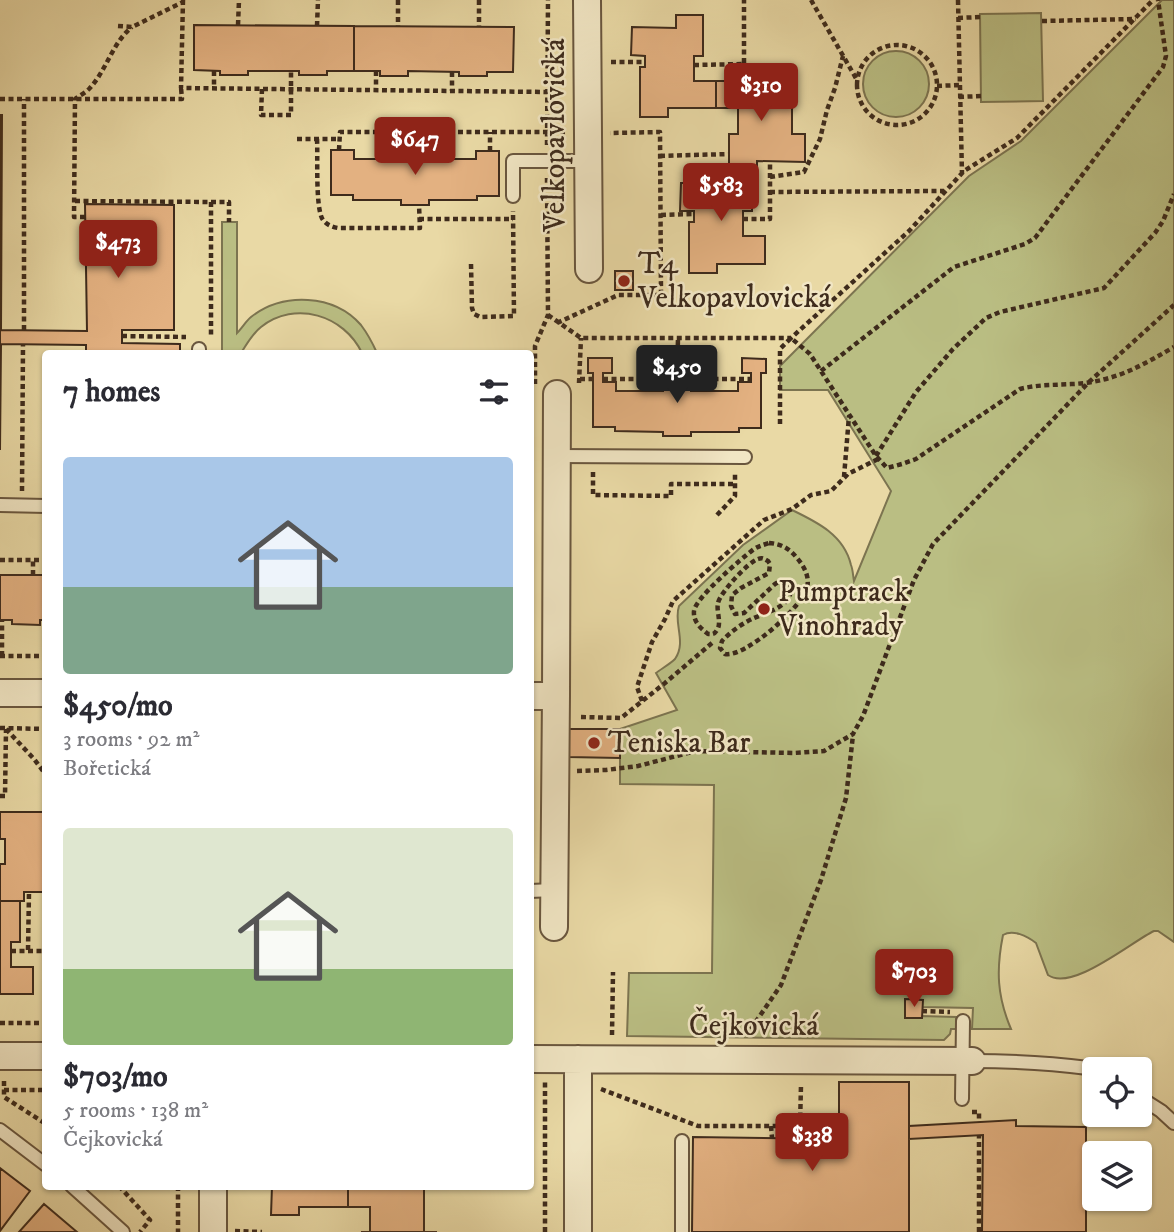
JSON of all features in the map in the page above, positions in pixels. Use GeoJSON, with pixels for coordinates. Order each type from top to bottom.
{"type":"FeatureCollection","features":[{"type":"Feature","properties":{"kind":"street","name":"Velkopavlovická"},"geometry":{"type":"LineString","coordinates":[[587,0],[596,131],[588,161],[589,269]]}},
{"type":"Feature","properties":{"kind":"street"},"geometry":{"type":"LineString","coordinates":[[546,390],[557,456],[547,703],[555,772],[542,890],[554,927]]}},
{"type":"Feature","properties":{"kind":"street"},"geometry":{"type":"LineString","coordinates":[[0,693],[42,693]]}},
{"type":"Feature","properties":{"kind":"street"},"geometry":{"type":"LineString","coordinates":[[2,1056],[42,1056]]}},
{"type":"Feature","properties":{"kind":"street"},"geometry":{"type":"LineString","coordinates":[[578,1059],[578,1232]]}},
{"type":"Feature","properties":{"kind":"street","name":"Čejkovická"},"geometry":{"type":"LineString","coordinates":[[538,1066],[578,1059],[967,1061]]}},
{"type":"Feature","properties":{"kind":"street"},"geometry":{"type":"LineString","coordinates":[[213,1190],[213,1232]]}},
{"type":"Feature","properties":{"kind":"lane"},"geometry":{"type":"LineString","coordinates":[[513,196],[513,161],[588,161]]}},
{"type":"Feature","properties":{"kind":"lane"},"geometry":{"type":"LineString","coordinates":[[557,456],[740,457]]}},
{"type":"Feature","properties":{"kind":"lane"},"geometry":{"type":"LineString","coordinates":[[0,505],[42,506]]}},
{"type":"Feature","properties":{"kind":"lane"},"geometry":{"type":"LineString","coordinates":[[962,1099],[967,1061],[963,1021]]}},
{"type":"Feature","properties":{"kind":"lane"},"geometry":{"type":"LineString","coordinates":[[967,1061],[1043,1063],[1082,1068]]}},
{"type":"Feature","properties":{"kind":"lane"},"geometry":{"type":"LineString","coordinates":[[1152,1105],[1174,1123]]}},
{"type":"Feature","properties":{"kind":"lane"},"geometry":{"type":"LineString","coordinates":[[0,1130],[42,1162]]}},
{"type":"Feature","properties":{"kind":"lane"},"geometry":{"type":"LineString","coordinates":[[682,1141],[682,1232]]}},
{"type":"Feature","properties":{"kind":"lane"},"geometry":{"type":"LineString","coordinates":[[76,1190],[123,1232]]}},
{"type":"Feature","properties":{"kind":"path"},"geometry":{"type":"LineString","coordinates":[[238,25],[239,0]]}},
{"type":"Feature","properties":{"kind":"path"},"geometry":{"type":"LineString","coordinates":[[317,26],[318,0]]}},
{"type":"Feature","properties":{"kind":"path"},"geometry":{"type":"LineString","coordinates":[[398,0],[398,26]]}},
{"type":"Feature","properties":{"kind":"path"},"geometry":{"type":"LineString","coordinates":[[479,0],[479,27]]}},
{"type":"Feature","properties":{"kind":"path"},"geometry":{"type":"LineString","coordinates":[[534,352],[548,315],[548,0]]}},
{"type":"Feature","properties":{"kind":"path"},"geometry":{"type":"LineString","coordinates":[[694,65],[744,64],[744,0]]}},
{"type":"Feature","properties":{"kind":"path"},"geometry":{"type":"LineString","coordinates":[[811,0],[857,80]]}},
{"type":"Feature","properties":{"kind":"path"},"geometry":{"type":"LineString","coordinates":[[958,0],[962,174]]}},
{"type":"Feature","properties":{"kind":"path"},"geometry":{"type":"LineString","coordinates":[[780,424],[780,349],[908,231],[964,171],[1017,138],[1156,0]]}},
{"type":"Feature","properties":{"kind":"path"},"geometry":{"type":"LineString","coordinates":[[821,372],[954,267],[1025,244],[1035,238],[1163,67],[1166,56],[1156,0]]}},
{"type":"Feature","properties":{"kind":"path"},"geometry":{"type":"LineString","coordinates":[[0,99],[75,99],[182,99],[183,1],[132,27],[122,36],[98,78],[75,99]]}},
{"type":"Feature","properties":{"kind":"path"},"geometry":{"type":"LineString","coordinates":[[958,18],[980,17]]}},
{"type":"Feature","properties":{"kind":"path"},"geometry":{"type":"LineString","coordinates":[[1042,21],[1136,19]]}},
{"type":"Feature","properties":{"kind":"path"},"geometry":{"type":"LineString","coordinates":[[118,26],[132,27]]}},
{"type":"Feature","properties":{"kind":"path"},"geometry":{"type":"LineString","coordinates":[[901,45],[925,55],[934,70],[937,86],[936,94],[924,115],[914,121],[890,124],[878,120],[861,104],[857,80],[868,56],[883,47],[901,45]]}},
{"type":"Feature","properties":{"kind":"path"},"geometry":{"type":"LineString","coordinates":[[770,177],[804,172],[820,139],[843,56]]}},
{"type":"Feature","properties":{"kind":"path"},"geometry":{"type":"LineString","coordinates":[[602,62],[645,62]]}},
{"type":"Feature","properties":{"kind":"path"},"geometry":{"type":"LineString","coordinates":[[214,71],[214,88]]}},
{"type":"Feature","properties":{"kind":"path"},"geometry":{"type":"LineString","coordinates":[[261,89],[261,115],[291,115],[291,71]]}},
{"type":"Feature","properties":{"kind":"path"},"geometry":{"type":"LineString","coordinates":[[376,71],[376,90]]}},
{"type":"Feature","properties":{"kind":"path"},"geometry":{"type":"LineString","coordinates":[[452,72],[452,91]]}},
{"type":"Feature","properties":{"kind":"path"},"geometry":{"type":"LineString","coordinates":[[937,86],[959,85]]}},
{"type":"Feature","properties":{"kind":"path"},"geometry":{"type":"LineString","coordinates":[[181,88],[548,92]]}},
{"type":"Feature","properties":{"kind":"path"},"geometry":{"type":"LineString","coordinates":[[959,97],[981,96]]}},
{"type":"Feature","properties":{"kind":"path"},"geometry":{"type":"LineString","coordinates":[[24,99],[24,330]]}},
{"type":"Feature","properties":{"kind":"path"},"geometry":{"type":"LineString","coordinates":[[75,99],[74,217],[85,217]]}},
{"type":"Feature","properties":{"kind":"path"},"geometry":{"type":"LineString","coordinates":[[339,150],[340,132],[660,132],[661,295],[618,295],[557,323]]}},
{"type":"Feature","properties":{"kind":"path"},"geometry":{"type":"LineString","coordinates":[[416,132],[416,150]]}},
{"type":"Feature","properties":{"kind":"path"},"geometry":{"type":"LineString","coordinates":[[490,132],[490,151]]}},
{"type":"Feature","properties":{"kind":"path"},"geometry":{"type":"LineString","coordinates":[[297,139],[340,139]]}},
{"type":"Feature","properties":{"kind":"path"},"geometry":{"type":"LineString","coordinates":[[317,139],[319,208],[323,221],[330,226],[420,228],[419,205]]}},
{"type":"Feature","properties":{"kind":"path"},"geometry":{"type":"LineString","coordinates":[[660,156],[729,155]]}},
{"type":"Feature","properties":{"kind":"path"},"geometry":{"type":"LineString","coordinates":[[743,219],[770,219],[770,161]]}},
{"type":"Feature","properties":{"kind":"path"},"geometry":{"type":"LineString","coordinates":[[770,192],[944,191]]}},
{"type":"Feature","properties":{"kind":"path"},"geometry":{"type":"LineString","coordinates":[[642,701],[637,687],[652,642],[673,601],[764,520],[792,509],[811,495],[831,491],[848,474],[877,458],[916,392],[953,349],[986,318],[1000,312],[1104,288],[1155,233],[1174,194]]}},
{"type":"Feature","properties":{"kind":"path"},"geometry":{"type":"LineString","coordinates":[[471,264],[474,314],[480,317],[514,317],[513,196]]}},
{"type":"Feature","properties":{"kind":"path"},"geometry":{"type":"LineString","coordinates":[[75,201],[229,202],[229,222]]}},
{"type":"Feature","properties":{"kind":"path"},"geometry":{"type":"LineString","coordinates":[[211,202],[211,330]]}},
{"type":"Feature","properties":{"kind":"path"},"geometry":{"type":"LineString","coordinates":[[661,215],[694,214]]}},
{"type":"Feature","properties":{"kind":"path"},"geometry":{"type":"LineString","coordinates":[[419,219],[513,219]]}},
{"type":"Feature","properties":{"kind":"path"},"geometry":{"type":"LineString","coordinates":[[730,1060],[781,985],[816,892],[846,798],[853,734],[863,716],[914,579],[933,544],[1089,382],[1174,305]]}},
{"type":"Feature","properties":{"kind":"path"},"geometry":{"type":"LineString","coordinates":[[548,315],[581,338],[791,338],[810,354],[877,458],[887,468],[916,458],[1020,389],[1089,382],[1128,373],[1174,347]]}},
{"type":"Feature","properties":{"kind":"path"},"geometry":{"type":"LineString","coordinates":[[122,337],[199,347]]}},
{"type":"Feature","properties":{"kind":"path"},"geometry":{"type":"LineString","coordinates":[[211,338],[222,338]]}},
{"type":"Feature","properties":{"kind":"path"},"geometry":{"type":"LineString","coordinates":[[534,361],[546,390],[579,393],[581,338]]}},
{"type":"Feature","properties":{"kind":"path"},"geometry":{"type":"LineString","coordinates":[[677,381],[678,338]]}},
{"type":"Feature","properties":{"kind":"path"},"geometry":{"type":"LineString","coordinates":[[22,505],[23,344]]}},
{"type":"Feature","properties":{"kind":"path"},"geometry":{"type":"LineString","coordinates":[[580,379],[593,379]]}},
{"type":"Feature","properties":{"kind":"path"},"geometry":{"type":"LineString","coordinates":[[603,379],[751,379]]}},
{"type":"Feature","properties":{"kind":"path"},"geometry":{"type":"LineString","coordinates":[[844,478],[849,415]]}},
{"type":"Feature","properties":{"kind":"path"},"geometry":{"type":"LineString","coordinates":[[717,515],[735,496],[740,457]]}},
{"type":"Feature","properties":{"kind":"path"},"geometry":{"type":"LineString","coordinates":[[593,495],[671,496],[671,484],[735,484]]}},
{"type":"Feature","properties":{"kind":"path"},"geometry":{"type":"LineString","coordinates":[[769,543],[784,546],[800,562],[807,578],[807,589],[801,600],[761,638],[730,655],[722,652],[720,645],[731,632],[779,607],[790,595],[790,584],[780,581],[744,613],[735,614],[732,611],[732,595],[766,575],[770,569],[768,561],[762,558],[753,562],[721,595],[717,608],[719,626],[714,634],[708,634],[697,624],[694,613],[697,603],[756,548],[769,543]]}},
{"type":"Feature","properties":{"kind":"path"},"geometry":{"type":"LineString","coordinates":[[0,560],[42,560]]}},
{"type":"Feature","properties":{"kind":"path"},"geometry":{"type":"LineString","coordinates":[[33,560],[33,575]]}},
{"type":"Feature","properties":{"kind":"path"},"geometry":{"type":"LineString","coordinates":[[2,620],[1,656],[42,656]]}},
{"type":"Feature","properties":{"kind":"path"},"geometry":{"type":"LineString","coordinates":[[547,703],[621,718],[712,643]]}},
{"type":"Feature","properties":{"kind":"path"},"geometry":{"type":"LineString","coordinates":[[3,729],[42,729]]}},
{"type":"Feature","properties":{"kind":"path"},"geometry":{"type":"LineString","coordinates":[[3,729],[42,770]]}},
{"type":"Feature","properties":{"kind":"path"},"geometry":{"type":"LineString","coordinates":[[0,796],[5,796],[3,729]]}},
{"type":"Feature","properties":{"kind":"path"},"geometry":{"type":"LineString","coordinates":[[555,772],[638,766],[696,751],[824,751],[853,734]]}},
{"type":"Feature","properties":{"kind":"path"},"geometry":{"type":"LineString","coordinates":[[28,950],[29,892]]}},
{"type":"Feature","properties":{"kind":"path"},"geometry":{"type":"LineString","coordinates":[[11,951],[42,951]]}},
{"type":"Feature","properties":{"kind":"path"},"geometry":{"type":"LineString","coordinates":[[612,1059],[613,972]]}},
{"type":"Feature","properties":{"kind":"path"},"geometry":{"type":"LineString","coordinates":[[0,1023],[42,1023]]}},
{"type":"Feature","properties":{"kind":"path"},"geometry":{"type":"LineString","coordinates":[[2,1056],[4,1097],[42,1121]]}},
{"type":"Feature","properties":{"kind":"path"},"geometry":{"type":"LineString","coordinates":[[538,1066],[545,1232]]}},
{"type":"Feature","properties":{"kind":"path"},"geometry":{"type":"LineString","coordinates":[[596,1087],[698,1125],[831,1126]]}},
{"type":"Feature","properties":{"kind":"path"},"geometry":{"type":"LineString","coordinates":[[4,1090],[42,1090]]}},
{"type":"Feature","properties":{"kind":"path"},"geometry":{"type":"LineString","coordinates":[[800,1126],[801,1090]]}},
{"type":"Feature","properties":{"kind":"path"},"geometry":{"type":"LineString","coordinates":[[771,1126],[772,1138]]}},
{"type":"Feature","properties":{"kind":"path"},"geometry":{"type":"LineString","coordinates":[[979,1135],[979,1232]]}},
{"type":"Feature","properties":{"kind":"path"},"geometry":{"type":"LineString","coordinates":[[123,1190],[150,1220],[140,1232]]}},
{"type":"Feature","properties":{"kind":"path"},"geometry":{"type":"LineString","coordinates":[[178,1190],[178,1232]]}},
{"type":"Feature","properties":{"kind":"green space"},"geometry":{"type":"Polygon","coordinates":[[[1162,0],[1174,0],[1174,942],[1154,931],[1101,964],[1071,977],[1059,978],[1048,975],[1036,943],[1015,933],[1003,935],[999,983],[1011,1029],[972,1029],[973,1008],[922,1007],[922,1000],[905,999],[905,1018],[956,1017],[956,1029],[951,1029],[944,1040],[627,1036],[629,973],[712,973],[714,785],[620,784],[620,729],[677,710],[656,673],[673,661],[678,653],[679,606],[743,545],[792,510],[820,525],[836,538],[847,555],[854,581],[891,491],[828,390],[780,390],[780,366],[969,176],[1021,141],[1162,0]]]}},
{"type":"Feature","properties":{"kind":"green space"},"geometry":{"type":"Polygon","coordinates":[[[1041,13],[1043,101],[981,102],[980,14],[1041,13]]]}},
{"type":"Feature","properties":{"kind":"green space"},"geometry":{"type":"Polygon","coordinates":[[[896,51],[909,54],[919,61],[926,71],[929,84],[926,97],[919,107],[909,114],[896,117],[883,114],[873,107],[866,97],[863,84],[866,71],[873,61],[883,54],[896,51]]]}},
{"type":"Feature","properties":{"kind":"green space"},"geometry":{"type":"Polygon","coordinates":[[[222,222],[237,222],[237,333],[249,319],[264,309],[278,303],[308,300],[337,307],[350,315],[361,325],[376,350],[360,350],[343,329],[331,321],[303,313],[274,319],[261,327],[243,350],[222,350],[222,222]]]}},
{"type":"Feature","properties":{"kind":"building"},"geometry":{"type":"Polygon","coordinates":[[[676,15],[703,15],[703,56],[694,56],[694,81],[716,81],[716,108],[668,108],[668,117],[640,117],[640,67],[645,67],[645,56],[631,55],[632,27],[676,28],[676,15]]]}},
{"type":"Feature","properties":{"kind":"building"},"geometry":{"type":"Polygon","coordinates":[[[194,25],[354,26],[354,71],[327,71],[327,75],[299,75],[299,71],[248,71],[248,75],[220,75],[220,71],[194,70],[194,25]]]}},
{"type":"Feature","properties":{"kind":"building"},"geometry":{"type":"Polygon","coordinates":[[[354,26],[514,27],[513,72],[459,76],[459,72],[408,71],[408,76],[380,76],[380,71],[354,71],[354,26]]]}},
{"type":"Feature","properties":{"kind":"building"},"geometry":{"type":"Polygon","coordinates":[[[716,81],[792,81],[792,134],[805,134],[805,162],[757,161],[757,170],[729,170],[729,134],[738,134],[738,108],[716,108],[716,81]]]}},
{"type":"Feature","properties":{"kind":"building"},"geometry":{"type":"Polygon","coordinates":[[[2,115],[1,330],[87,331],[85,204],[174,205],[174,330],[122,330],[122,343],[180,344],[180,350],[86,350],[86,345],[1,344],[0,450],[2,115]]]}},
{"type":"Feature","properties":{"kind":"building"},"geometry":{"type":"Polygon","coordinates":[[[331,150],[354,150],[354,159],[401,159],[401,150],[429,150],[429,159],[476,159],[476,151],[499,151],[499,196],[477,196],[477,200],[429,200],[429,205],[401,205],[401,200],[353,200],[353,195],[331,195],[331,150]]]}},
{"type":"Feature","properties":{"kind":"building"},"geometry":{"type":"Polygon","coordinates":[[[725,170],[752,170],[752,211],[743,211],[743,236],[765,236],[765,264],[717,264],[717,273],[689,273],[689,222],[694,222],[694,211],[680,211],[681,183],[725,183],[725,170]]]}},
{"type":"Feature","properties":{"kind":"building","name":"T4 Velkopavlovická"},"geometry":{"type":"Polygon","coordinates":[[[615,271],[633,271],[633,290],[615,290],[615,271]]]}},
{"type":"Feature","properties":{"kind":"building"},"geometry":{"type":"Polygon","coordinates":[[[588,358],[612,358],[612,373],[603,373],[603,382],[616,382],[616,391],[663,391],[663,382],[691,382],[691,391],[738,391],[738,382],[751,382],[751,373],[742,373],[742,358],[766,359],[766,373],[761,373],[761,428],[739,428],[739,432],[691,432],[691,436],[663,436],[663,432],[615,431],[615,427],[593,427],[593,373],[588,373],[588,358]]]}},
{"type":"Feature","properties":{"kind":"building"},"geometry":{"type":"Polygon","coordinates":[[[0,575],[42,575],[40,625],[12,624],[12,620],[0,620],[0,575]]]}},
{"type":"Feature","properties":{"kind":"building","name":"Teniska Bar"},"geometry":{"type":"Polygon","coordinates":[[[568,729],[620,729],[620,758],[568,757],[568,729]]]}},
{"type":"Feature","properties":{"kind":"building"},"geometry":{"type":"Polygon","coordinates":[[[0,812],[42,812],[42,892],[24,892],[24,901],[0,901],[0,864],[5,864],[5,839],[0,839],[0,812]]]}},
{"type":"Feature","properties":{"kind":"building"},"geometry":{"type":"Polygon","coordinates":[[[0,901],[20,901],[20,942],[11,942],[11,967],[33,967],[33,994],[0,994],[0,901]]]}},
{"type":"Feature","properties":{"kind":"building"},"geometry":{"type":"Polygon","coordinates":[[[905,999],[923,1000],[922,1018],[905,1018],[905,999]]]}},
{"type":"Feature","properties":{"kind":"building"},"geometry":{"type":"Polygon","coordinates":[[[839,1082],[909,1082],[909,1232],[692,1232],[693,1137],[839,1139],[839,1082]]]}},
{"type":"Feature","properties":{"kind":"building"},"geometry":{"type":"Polygon","coordinates":[[[1016,1120],[1016,1126],[1086,1127],[1086,1141],[1082,1141],[1082,1211],[1086,1211],[1086,1232],[982,1232],[983,1135],[909,1139],[909,1126],[1016,1120]]]}},
{"type":"Feature","properties":{"kind":"building"},"geometry":{"type":"Polygon","coordinates":[[[0,1168],[30,1191],[0,1231],[0,1168]]]}},
{"type":"Feature","properties":{"kind":"building"},"geometry":{"type":"Polygon","coordinates":[[[272,1190],[348,1190],[348,1207],[299,1207],[299,1215],[271,1215],[272,1190]]]}},
{"type":"Feature","properties":{"kind":"building"},"geometry":{"type":"Polygon","coordinates":[[[348,1190],[424,1190],[424,1232],[370,1232],[370,1207],[348,1207],[348,1190]]]}},
{"type":"Feature","properties":{"kind":"building"},"geometry":{"type":"Polygon","coordinates":[[[44,1204],[77,1232],[19,1232],[44,1204]]]}},
{"type":"Feature","properties":{"kind":"place","name":"T4 Velkopavlovická"},"geometry":{"type":"Point","coordinates":[624,281]}},
{"type":"Feature","properties":{"kind":"place","name":"Pumptrack Vinohrady"},"geometry":{"type":"Point","coordinates":[764,609]}},
{"type":"Feature","properties":{"kind":"place","name":"Teniska Bar"},"geometry":{"type":"Point","coordinates":[594,743]}}]}
